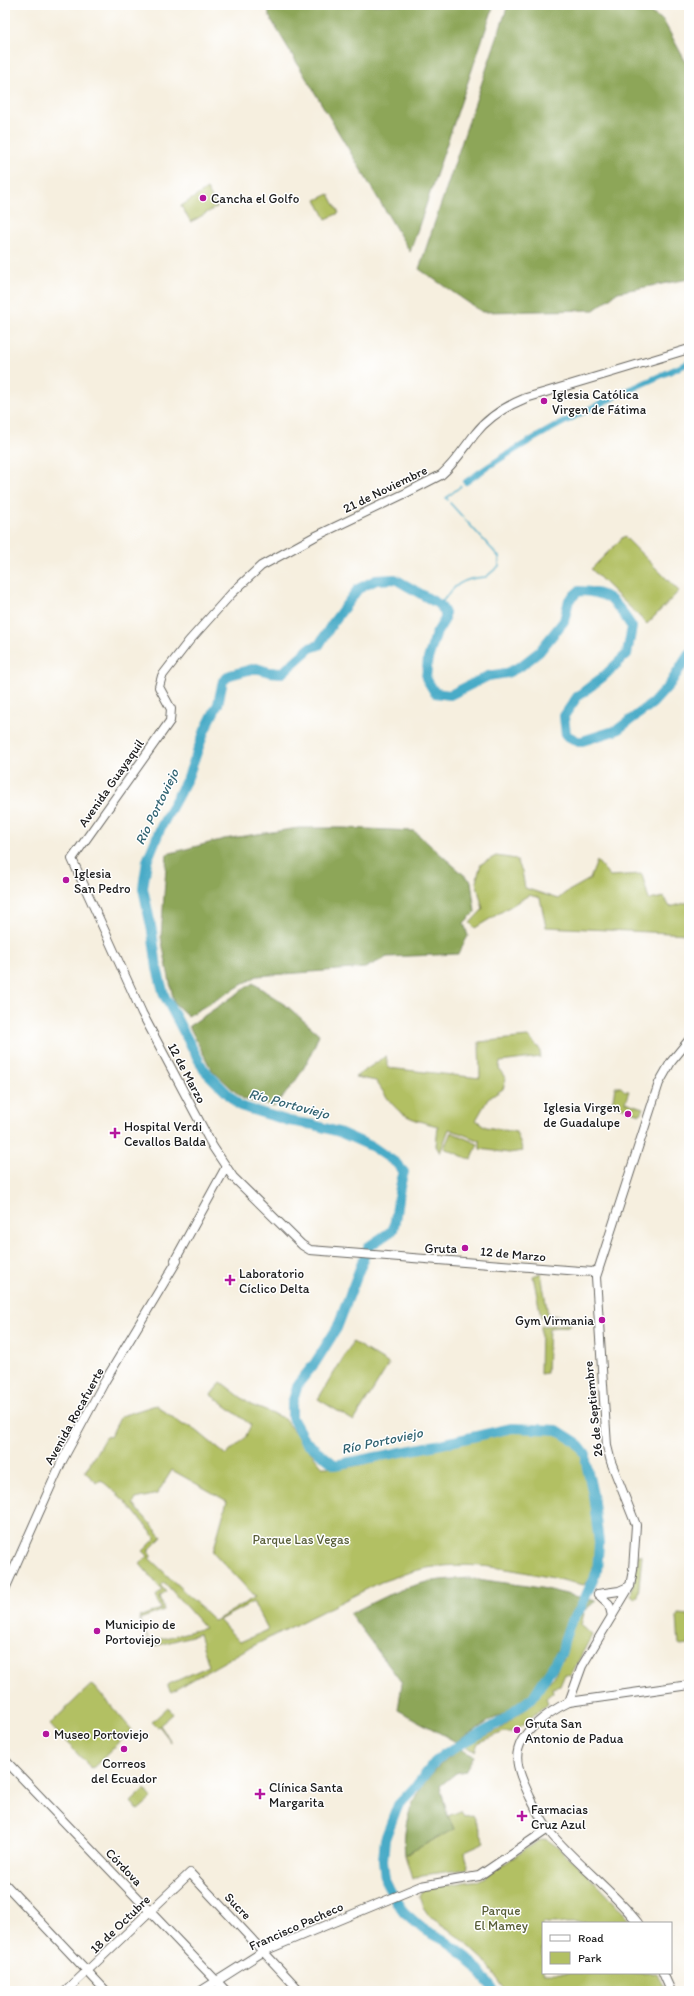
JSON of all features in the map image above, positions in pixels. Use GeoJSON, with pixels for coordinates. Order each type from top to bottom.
{"type":"FeatureCollection","features":[{"type":"Feature","properties":{"kind":"street","name":"21 de Noviembre"},"geometry":{"type":"LineString","coordinates":[[170,721],[171,709],[159,687],[162,676],[232,593],[261,566],[308,540],[406,494],[441,474],[456,460],[483,425],[506,407],[526,398],[689,349]]}},
{"type":"Feature","properties":{"kind":"street","name":"Avenida Guayaquil"},"geometry":{"type":"LineString","coordinates":[[72,859],[170,721]]}},
{"type":"Feature","properties":{"kind":"street","name":"12 de Marzo"},"geometry":{"type":"LineString","coordinates":[[72,859],[145,1020],[199,1122],[227,1169],[302,1245],[310,1250],[596,1273]]}},
{"type":"Feature","properties":{"kind":"street","name":"26 de Septiembre"},"geometry":{"type":"LineString","coordinates":[[569,1702],[582,1666],[630,1586],[634,1564],[636,1525],[611,1462],[607,1446],[596,1273],[659,1083],[671,1062],[689,1040]]}},
{"type":"Feature","properties":{"kind":"street","name":"Avenida Rocafuerte"},"geometry":{"type":"LineString","coordinates":[[5,1589],[62,1460],[105,1381],[177,1260],[227,1169]]}},
{"type":"Feature","properties":{"kind":"street"},"geometry":{"type":"LineString","coordinates":[[612,1616],[609,1604],[598,1594],[619,1591],[630,1586]]}},
{"type":"Feature","properties":{"kind":"street"},"geometry":{"type":"LineString","coordinates":[[637,1922],[622,1904],[548,1829],[524,1784],[518,1764],[518,1751],[521,1739],[527,1731],[549,1712],[569,1702],[689,1685]]}},
{"type":"Feature","properties":{"kind":"street","name":"Córdova"},"geometry":{"type":"LineString","coordinates":[[5,1760],[226,1991]]}},
{"type":"Feature","properties":{"kind":"street","name":"Francisco Pacheco"},"geometry":{"type":"LineString","coordinates":[[201,1991],[264,1951],[421,1886],[479,1876],[548,1829]]}},
{"type":"Feature","properties":{"kind":"street","name":"18 de Octubre"},"geometry":{"type":"LineString","coordinates":[[66,1991],[190,1873]]}},
{"type":"Feature","properties":{"kind":"street","name":"Sucre"},"geometry":{"type":"LineString","coordinates":[[190,1873],[300,1991]]}},
{"type":"Feature","properties":{"kind":"street"},"geometry":{"type":"LineString","coordinates":[[5,1884],[106,1991]]}},
{"type":"Feature","properties":{"kind":"street"},"geometry":{"type":"LineString","coordinates":[[663,1974],[671,1991]]}},
{"type":"Feature","properties":{"kind":"green space"},"geometry":{"type":"Polygon","coordinates":[[[268,5],[494,5],[410,252],[269,16],[268,5]]]}},
{"type":"Feature","properties":{"kind":"green space"},"geometry":{"type":"Polygon","coordinates":[[[508,5],[637,5],[663,20],[689,68],[689,279],[618,292],[594,310],[482,312],[419,269],[508,5]]]}},
{"type":"Feature","properties":{"kind":"green space","name":"Cancha el Golfo"},"geometry":{"type":"Polygon","coordinates":[[[207,189],[217,207],[191,222],[181,206],[207,189]]]}},
{"type":"Feature","properties":{"kind":"green space"},"geometry":{"type":"Polygon","coordinates":[[[329,194],[339,213],[326,219],[316,200],[329,194]]]}},
{"type":"Feature","properties":{"kind":"green space"},"geometry":{"type":"Polygon","coordinates":[[[624,536],[679,591],[647,624],[591,569],[624,536]]]}},
{"type":"Feature","properties":{"kind":"green space"},"geometry":{"type":"Polygon","coordinates":[[[299,828],[414,831],[471,881],[475,912],[464,923],[468,936],[458,954],[387,957],[365,968],[257,976],[188,1016],[174,1003],[161,937],[167,854],[224,839],[299,828]]]}},
{"type":"Feature","properties":{"kind":"green space"},"geometry":{"type":"Polygon","coordinates":[[[496,856],[516,859],[522,871],[525,888],[558,899],[565,893],[590,879],[597,861],[610,876],[642,874],[649,900],[664,897],[670,907],[689,902],[689,934],[546,927],[540,898],[529,895],[475,928],[470,923],[483,909],[476,882],[481,864],[496,856]]]}},
{"type":"Feature","properties":{"kind":"green space"},"geometry":{"type":"Polygon","coordinates":[[[253,983],[288,1007],[319,1034],[306,1065],[274,1107],[243,1099],[211,1069],[189,1026],[253,983]]]}},
{"type":"Feature","properties":{"kind":"green space"},"geometry":{"type":"Polygon","coordinates":[[[528,1037],[539,1048],[541,1057],[500,1062],[499,1069],[506,1079],[503,1089],[488,1099],[476,1120],[486,1127],[516,1132],[523,1151],[509,1153],[480,1149],[480,1141],[449,1129],[440,1153],[436,1146],[438,1126],[415,1120],[401,1112],[389,1100],[376,1081],[355,1077],[386,1056],[388,1068],[480,1078],[479,1042],[528,1037]]]}},
{"type":"Feature","properties":{"kind":"green space"},"geometry":{"type":"Polygon","coordinates":[[[615,1087],[621,1087],[625,1091],[629,1091],[625,1102],[643,1108],[640,1114],[612,1104],[615,1087]]]}},
{"type":"Feature","properties":{"kind":"green space"},"geometry":{"type":"Polygon","coordinates":[[[451,1132],[478,1144],[471,1160],[444,1148],[451,1132]]]}},
{"type":"Feature","properties":{"kind":"green space"},"geometry":{"type":"Polygon","coordinates":[[[541,1273],[548,1315],[560,1316],[541,1317],[533,1276],[541,1273]]]}},
{"type":"Feature","properties":{"kind":"green space"},"geometry":{"type":"Polygon","coordinates":[[[570,1324],[571,1326],[549,1328],[547,1373],[540,1374],[541,1326],[570,1324]]]}},
{"type":"Feature","properties":{"kind":"green space"},"geometry":{"type":"Polygon","coordinates":[[[353,1342],[389,1364],[354,1421],[318,1399],[353,1342]]]}},
{"type":"Feature","properties":{"kind":"green space","name":"Parque Las Vegas"},"geometry":{"type":"Polygon","coordinates":[[[221,1382],[251,1405],[283,1418],[323,1467],[350,1467],[437,1449],[506,1432],[551,1432],[569,1440],[576,1446],[582,1456],[594,1526],[595,1553],[592,1574],[584,1585],[526,1572],[467,1565],[427,1568],[415,1571],[381,1582],[243,1651],[171,1692],[167,1685],[209,1666],[199,1634],[151,1647],[149,1642],[139,1617],[161,1609],[156,1596],[162,1590],[140,1564],[148,1556],[143,1551],[156,1538],[124,1500],[101,1480],[97,1483],[85,1472],[106,1436],[110,1437],[121,1416],[156,1405],[183,1425],[191,1426],[226,1455],[245,1438],[251,1425],[211,1395],[221,1382]],[[172,1470],[157,1494],[136,1499],[133,1504],[162,1537],[148,1551],[152,1556],[149,1558],[215,1621],[255,1597],[213,1552],[227,1501],[172,1470]],[[165,1583],[161,1586],[166,1592],[160,1597],[164,1610],[140,1619],[149,1642],[205,1628],[165,1583]],[[253,1602],[219,1620],[240,1642],[268,1630],[253,1602]]]}},
{"type":"Feature","properties":{"kind":"green space"},"geometry":{"type":"Polygon","coordinates":[[[638,1555],[642,1555],[638,1596],[635,1598],[631,1595],[638,1555]]]}},
{"type":"Feature","properties":{"kind":"green space"},"geometry":{"type":"Polygon","coordinates":[[[470,1578],[541,1588],[596,1601],[566,1625],[558,1649],[530,1695],[512,1710],[491,1720],[456,1742],[398,1710],[402,1683],[350,1614],[411,1586],[438,1580],[470,1578]]]}},
{"type":"Feature","properties":{"kind":"green space"},"geometry":{"type":"Polygon","coordinates":[[[584,1613],[581,1625],[592,1635],[571,1675],[565,1674],[560,1686],[552,1688],[553,1692],[546,1698],[548,1703],[514,1732],[504,1732],[478,1743],[475,1751],[465,1746],[499,1730],[536,1700],[545,1685],[554,1677],[559,1664],[564,1659],[567,1650],[567,1638],[573,1624],[578,1616],[584,1613]]]}},
{"type":"Feature","properties":{"kind":"green space"},"geometry":{"type":"Polygon","coordinates":[[[678,1614],[689,1615],[689,1645],[679,1646],[678,1614]]]}},
{"type":"Feature","properties":{"kind":"green space"},"geometry":{"type":"Polygon","coordinates":[[[91,1685],[94,1686],[132,1730],[94,1767],[91,1768],[50,1725],[91,1685]]]}},
{"type":"Feature","properties":{"kind":"green space"},"geometry":{"type":"Polygon","coordinates":[[[168,1707],[173,1714],[160,1725],[172,1743],[159,1726],[157,1727],[152,1722],[168,1707]]]}},
{"type":"Feature","properties":{"kind":"green space"},"geometry":{"type":"Polygon","coordinates":[[[460,1749],[474,1756],[465,1771],[456,1773],[440,1786],[448,1816],[454,1829],[405,1855],[404,1839],[406,1823],[417,1794],[425,1781],[447,1759],[460,1749]]]}},
{"type":"Feature","properties":{"kind":"green space"},"geometry":{"type":"Polygon","coordinates":[[[145,1789],[152,1798],[138,1810],[131,1802],[145,1789]]]}},
{"type":"Feature","properties":{"kind":"green space"},"geometry":{"type":"Polygon","coordinates":[[[461,1811],[464,1816],[472,1815],[485,1842],[465,1851],[468,1869],[422,1875],[412,1879],[405,1855],[454,1829],[448,1816],[461,1811]]]}},
{"type":"Feature","properties":{"kind":"green space","name":"Parque El Mamey"},"geometry":{"type":"Polygon","coordinates":[[[545,1839],[553,1843],[604,1891],[631,1922],[542,1922],[542,1974],[657,1974],[665,1991],[506,1991],[484,1960],[457,1935],[430,1917],[423,1907],[419,1897],[423,1889],[478,1880],[485,1877],[538,1841],[545,1839]]]}},
{"type":"Feature","properties":{"kind":"waterway"},"geometry":{"type":"LineString","coordinates":[[466,482],[519,447],[574,416],[689,363]]}},
{"type":"Feature","properties":{"kind":"waterway"},"geometry":{"type":"LineString","coordinates":[[448,500],[446,498],[461,486]]}},
{"type":"Feature","properties":{"kind":"waterway"},"geometry":{"type":"LineString","coordinates":[[440,605],[450,592],[459,584],[471,579],[486,577],[499,566],[499,557],[450,503]]}},
{"type":"Feature","properties":{"kind":"waterway","name":"Río Portoviejo"},"geometry":{"type":"LineString","coordinates":[[495,1991],[468,1958],[444,1940],[423,1929],[404,1912],[396,1901],[385,1880],[383,1860],[385,1839],[398,1805],[416,1786],[434,1763],[444,1754],[499,1723],[533,1697],[562,1652],[570,1624],[580,1609],[597,1571],[599,1543],[586,1455],[576,1442],[557,1430],[512,1428],[437,1445],[335,1465],[305,1441],[292,1418],[292,1404],[298,1384],[315,1363],[337,1328],[368,1247],[393,1230],[400,1186],[404,1172],[396,1163],[373,1147],[339,1132],[314,1125],[289,1121],[240,1106],[204,1070],[164,995],[157,968],[152,931],[143,888],[147,861],[161,827],[188,777],[205,730],[218,704],[223,681],[230,675],[256,668],[269,672],[282,673],[310,648],[319,645],[332,624],[358,589],[376,580],[395,579],[440,605],[445,613],[445,619],[436,634],[428,659],[426,678],[435,693],[450,695],[488,676],[507,673],[521,666],[539,652],[564,621],[569,600],[579,591],[599,594],[612,600],[632,627],[627,654],[604,676],[577,697],[564,716],[566,735],[579,742],[617,730],[653,703],[670,684],[689,654]]}},
{"type":"Feature","properties":{"kind":"place","name":"Cancha el Golfo"},"geometry":{"type":"Point","coordinates":[203,198]}},
{"type":"Feature","properties":{"kind":"place","name":"Iglesia Católica Virgen de Fátima"},"geometry":{"type":"Point","coordinates":[544,401]}},
{"type":"Feature","properties":{"kind":"place","name":"Iglesia San Pedro"},"geometry":{"type":"Point","coordinates":[66,880]}},
{"type":"Feature","properties":{"kind":"place","name":"Iglesia Virgen de Guadalupe"},"geometry":{"type":"Point","coordinates":[628,1114]}},
{"type":"Feature","properties":{"kind":"place","name":"Hospital Verdi Cevallos Balda"},"geometry":{"type":"Point","coordinates":[115,1133]}},
{"type":"Feature","properties":{"kind":"place","name":"Gruta"},"geometry":{"type":"Point","coordinates":[465,1248]}},
{"type":"Feature","properties":{"kind":"place","name":"Laboratorio Cíclico Delta"},"geometry":{"type":"Point","coordinates":[230,1280]}},
{"type":"Feature","properties":{"kind":"place","name":"Gym Virmania"},"geometry":{"type":"Point","coordinates":[602,1320]}},
{"type":"Feature","properties":{"kind":"place","name":"Municipio de Portoviejo"},"geometry":{"type":"Point","coordinates":[97,1631]}},
{"type":"Feature","properties":{"kind":"place","name":"Gruta San Antonio de Padua"},"geometry":{"type":"Point","coordinates":[517,1730]}},
{"type":"Feature","properties":{"kind":"place","name":"Museo Portoviejo"},"geometry":{"type":"Point","coordinates":[46,1734]}},
{"type":"Feature","properties":{"kind":"place","name":"Correos del Ecuador"},"geometry":{"type":"Point","coordinates":[124,1749]}},
{"type":"Feature","properties":{"kind":"place","name":"Clínica Santa Margarita"},"geometry":{"type":"Point","coordinates":[260,1794]}},
{"type":"Feature","properties":{"kind":"place","name":"Farmacias Cruz Azul"},"geometry":{"type":"Point","coordinates":[522,1816]}}]}
